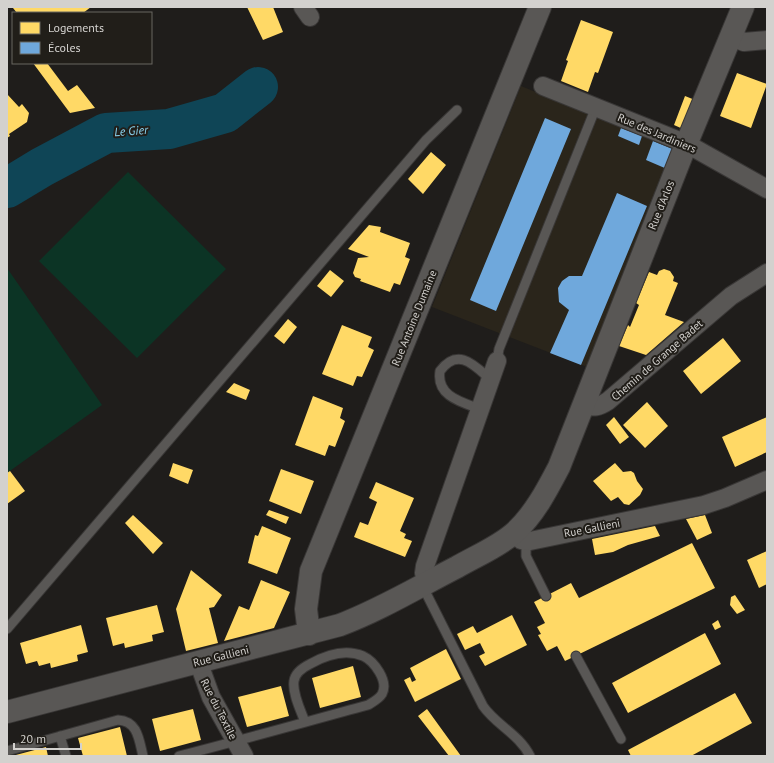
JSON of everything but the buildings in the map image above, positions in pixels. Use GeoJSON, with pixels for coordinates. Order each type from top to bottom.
{"type":"FeatureCollection","features":[{"type":"Feature","properties":{"kind":"main road","name":"Rue Antoine Dumaine"},"geometry":{"type":"LineString","coordinates":[[309,634],[306,609],[311,571],[540,7]]}},
{"type":"Feature","properties":{"kind":"main road","name":"Rue d'Arlos"},"geometry":{"type":"LineString","coordinates":[[583,405],[686,144],[743,7]]}},
{"type":"Feature","properties":{"kind":"main road"},"geometry":{"type":"LineString","coordinates":[[520,537],[559,467],[583,405]]}},
{"type":"Feature","properties":{"kind":"main road","name":"Rue Gallieni"},"geometry":{"type":"LineString","coordinates":[[7,712],[340,625],[364,616],[498,544],[520,537]]}},
{"type":"Feature","properties":{"kind":"street"},"geometry":{"type":"LineString","coordinates":[[731,38],[744,42],[767,40]]}},
{"type":"Feature","properties":{"kind":"street","name":"Rue des Jardiniers"},"geometry":{"type":"LineString","coordinates":[[543,86],[686,144],[767,189]]}},
{"type":"Feature","properties":{"kind":"street","name":"Chemin de Grange Badet"},"geometry":{"type":"LineString","coordinates":[[583,405],[592,407],[600,406],[608,402],[731,296],[767,273]]}},
{"type":"Feature","properties":{"kind":"street"},"geometry":{"type":"LineString","coordinates":[[425,584],[425,566],[497,361]]}},
{"type":"Feature","properties":{"kind":"street","name":"Rue Gallieni"},"geometry":{"type":"LineString","coordinates":[[520,537],[704,505],[726,498],[767,480]]}},
{"type":"Feature","properties":{"kind":"street","name":"Rue du Textile"},"geometry":{"type":"LineString","coordinates":[[198,661],[211,697],[240,749]]}},
{"type":"Feature","properties":{"kind":"lane"},"geometry":{"type":"LineString","coordinates":[[497,361],[499,349],[596,107]]}},
{"type":"Feature","properties":{"kind":"lane"},"geometry":{"type":"LineString","coordinates":[[7,629],[426,140],[457,110]]}},
{"type":"Feature","properties":{"kind":"lane"},"geometry":{"type":"LineString","coordinates":[[480,409],[459,402],[444,390],[439,384],[440,371],[449,361],[460,359],[469,362],[490,379]]}},
{"type":"Feature","properties":{"kind":"lane"},"geometry":{"type":"LineString","coordinates":[[520,537],[526,556],[546,596]]}},
{"type":"Feature","properties":{"kind":"lane"},"geometry":{"type":"LineString","coordinates":[[425,584],[483,706],[492,717],[520,741],[530,756]]}},
{"type":"Feature","properties":{"kind":"lane"},"geometry":{"type":"LineString","coordinates":[[179,756],[240,749],[305,722],[368,705],[377,700],[383,693],[384,684],[372,662],[363,656],[339,653],[327,656],[305,667],[297,674],[294,681],[294,689],[305,722]]}},
{"type":"Feature","properties":{"kind":"lane"},"geometry":{"type":"LineString","coordinates":[[576,656],[621,739]]}},
{"type":"Feature","properties":{"kind":"lane"},"geometry":{"type":"LineString","coordinates":[[7,751],[118,720],[126,721],[133,726],[137,734],[142,756]]}},
{"type":"Feature","properties":{"kind":"lane"},"geometry":{"type":"LineString","coordinates":[[60,736],[66,756]]}},
{"type":"Feature","properties":{"kind":"shaded area"},"geometry":{"type":"Polygon","coordinates":[[[521,86],[675,150],[587,367],[432,307],[521,86]]]}},
{"type":"Feature","properties":{"kind":"green space"},"geometry":{"type":"Polygon","coordinates":[[[128,172],[226,269],[137,358],[39,261],[128,172]]]}},
{"type":"Feature","properties":{"kind":"green space"},"geometry":{"type":"Polygon","coordinates":[[[7,268],[102,405],[7,473],[7,268]]]}},
{"type":"Feature","properties":{"kind":"waterway","name":"Le Gier"},"geometry":{"type":"LineString","coordinates":[[7,188],[42,167],[106,133],[169,129],[225,113],[258,87]]}}]}
